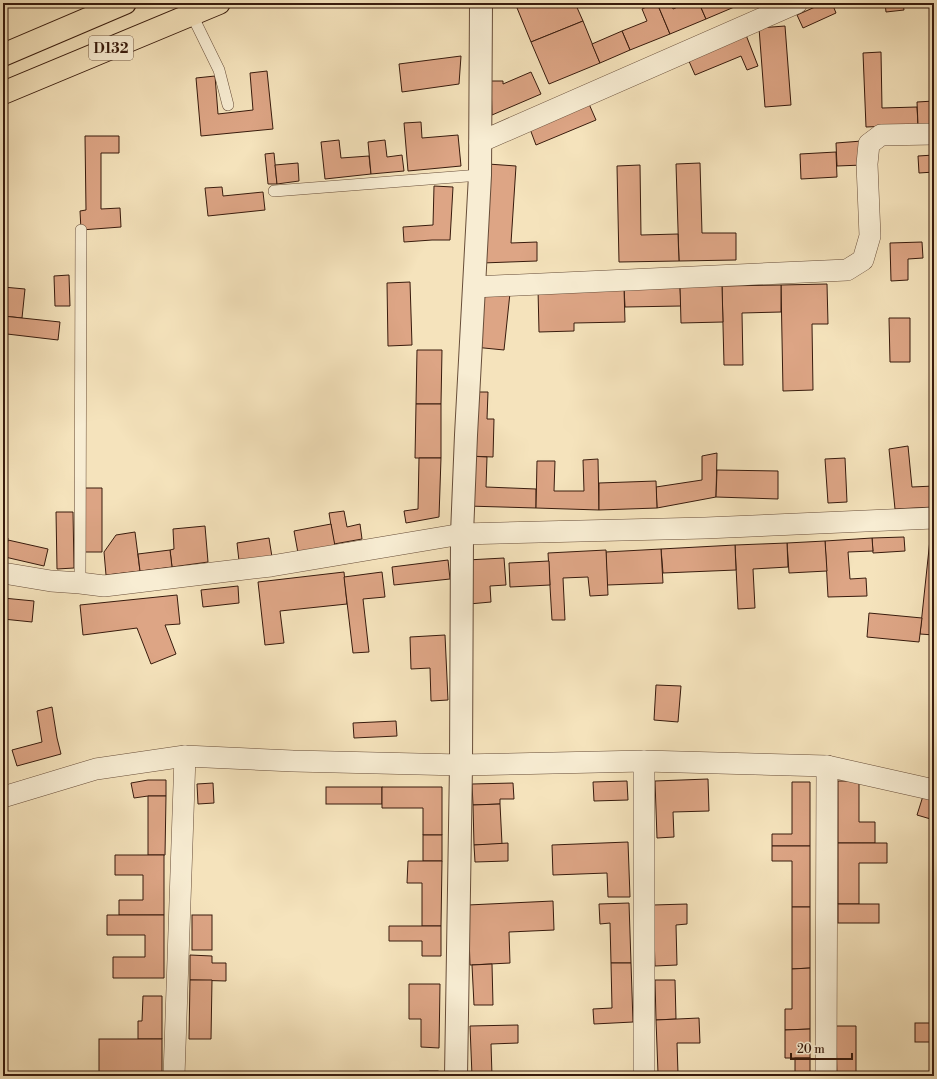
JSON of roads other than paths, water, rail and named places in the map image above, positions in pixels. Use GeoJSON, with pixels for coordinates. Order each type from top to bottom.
{"type":"FeatureCollection","features":[{"type":"Feature","properties":{"kind":"highway","name":"D132"},"geometry":{"type":"LineString","coordinates":[[3,55],[125,3]]}},
{"type":"Feature","properties":{"kind":"highway","name":"D132"},"geometry":{"type":"LineString","coordinates":[[3,93],[219,3]]}},
{"type":"Feature","properties":{"kind":"street"},"geometry":{"type":"LineString","coordinates":[[456,1076],[461,766],[462,534],[480,175],[481,3]]}},
{"type":"Feature","properties":{"kind":"street"},"geometry":{"type":"LineString","coordinates":[[480,142],[797,3]]}},
{"type":"Feature","properties":{"kind":"street"},"geometry":{"type":"LineString","coordinates":[[474,287],[847,270],[862,260],[870,236],[867,164],[869,144],[881,135],[934,134]]}},
{"type":"Feature","properties":{"kind":"street"},"geometry":{"type":"LineString","coordinates":[[3,573],[51,581],[104,586],[271,566],[462,534],[705,528],[934,518]]}},
{"type":"Feature","properties":{"kind":"street"},"geometry":{"type":"LineString","coordinates":[[174,1076],[185,756]]}},
{"type":"Feature","properties":{"kind":"street"},"geometry":{"type":"LineString","coordinates":[[3,797],[96,769],[185,756],[461,766],[644,761],[827,766],[934,790]]}},
{"type":"Feature","properties":{"kind":"street"},"geometry":{"type":"LineString","coordinates":[[644,761],[644,1076]]}},
{"type":"Feature","properties":{"kind":"street"},"geometry":{"type":"LineString","coordinates":[[826,1076],[827,766]]}},
{"type":"Feature","properties":{"kind":"lane"},"geometry":{"type":"LineString","coordinates":[[192,15],[220,70],[228,105]]}},
{"type":"Feature","properties":{"kind":"lane"},"geometry":{"type":"LineString","coordinates":[[274,191],[480,175]]}},
{"type":"Feature","properties":{"kind":"lane"},"geometry":{"type":"LineString","coordinates":[[80,583],[81,230]]}}]}
